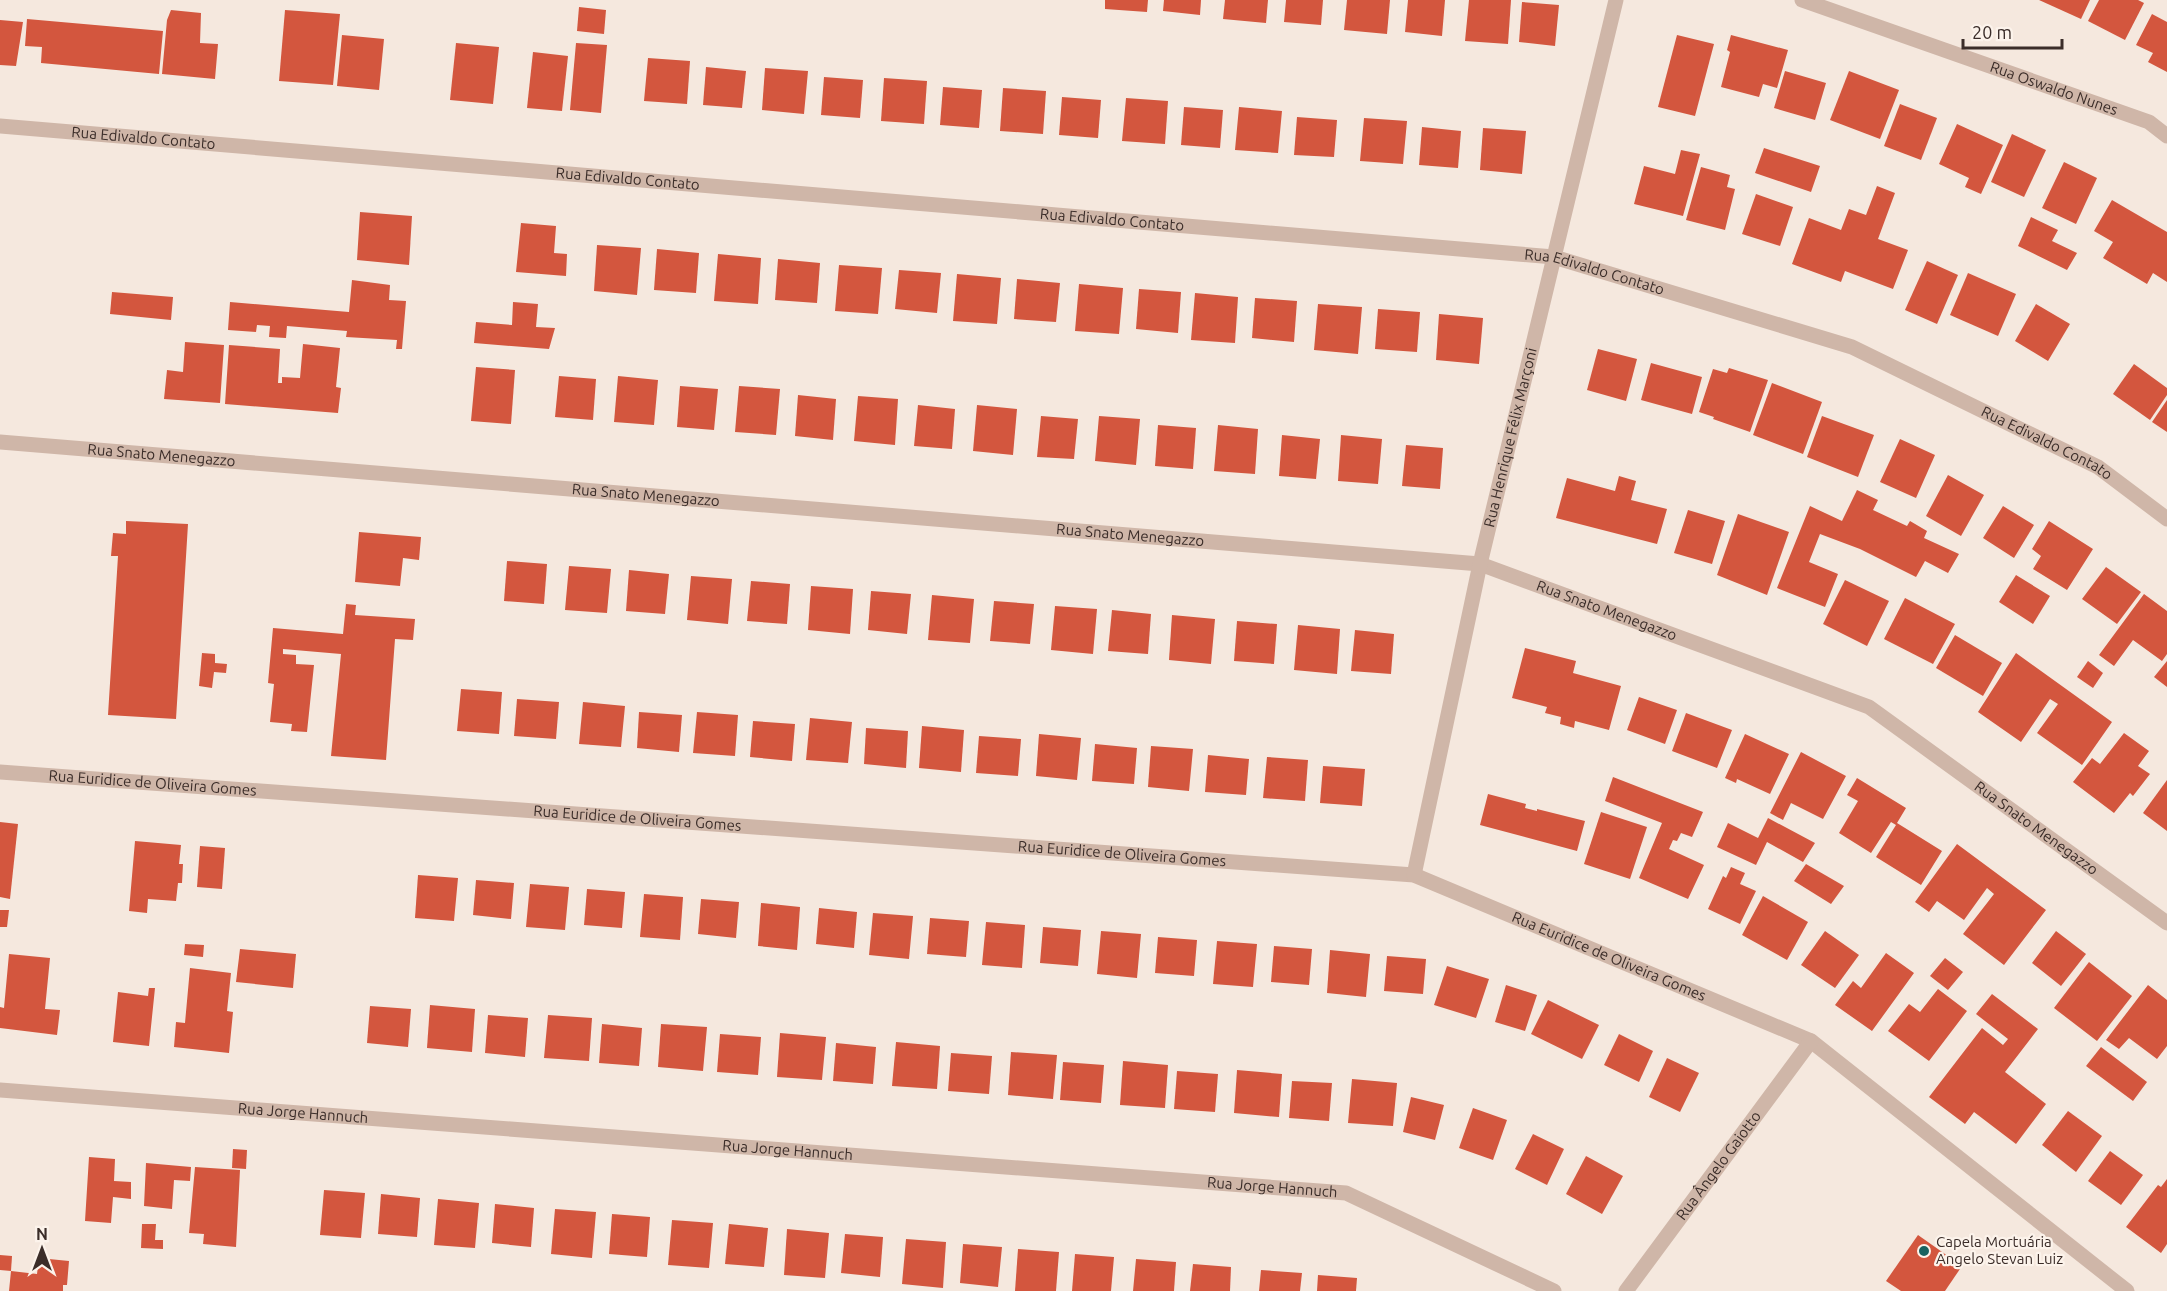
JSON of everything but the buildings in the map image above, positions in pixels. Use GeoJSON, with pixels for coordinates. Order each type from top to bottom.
{"type":"FeatureCollection","features":[{"type":"Feature","properties":{"kind":"street","name":"Rua Henrique Félix Marçoni"},"geometry":{"type":"LineString","coordinates":[[1414,875],[1480,564],[1616,0]]}},
{"type":"Feature","properties":{"kind":"street","name":"Rua Oswaldo Nunes"},"geometry":{"type":"LineString","coordinates":[[1802,0],[2149,122],[2167,136]]}},
{"type":"Feature","properties":{"kind":"street","name":"Rua Edivaldo Contato"},"geometry":{"type":"LineString","coordinates":[[0,126],[1554,257],[1852,347],[2098,467],[2167,519]]}},
{"type":"Feature","properties":{"kind":"street","name":"Rua Snato Menegazzo"},"geometry":{"type":"LineString","coordinates":[[0,442],[1480,564],[1869,707],[2167,923]]}},
{"type":"Feature","properties":{"kind":"street","name":"Rua Euridice de Oliveira Gomes"},"geometry":{"type":"LineString","coordinates":[[0,772],[1414,875],[1811,1041],[2127,1291]]}},
{"type":"Feature","properties":{"kind":"street","name":"Rua Ângelo Gaiotto"},"geometry":{"type":"LineString","coordinates":[[1626,1291],[1811,1041]]}},
{"type":"Feature","properties":{"kind":"street","name":"Rua Jorge Hannuch"},"geometry":{"type":"LineString","coordinates":[[0,1090],[1346,1193],[1554,1291]]}},
{"type":"Feature","properties":{"kind":"place","name":"Capela Mortuária Angelo Stevan Luiz"},"geometry":{"type":"Point","coordinates":[1924,1251]}}]}
